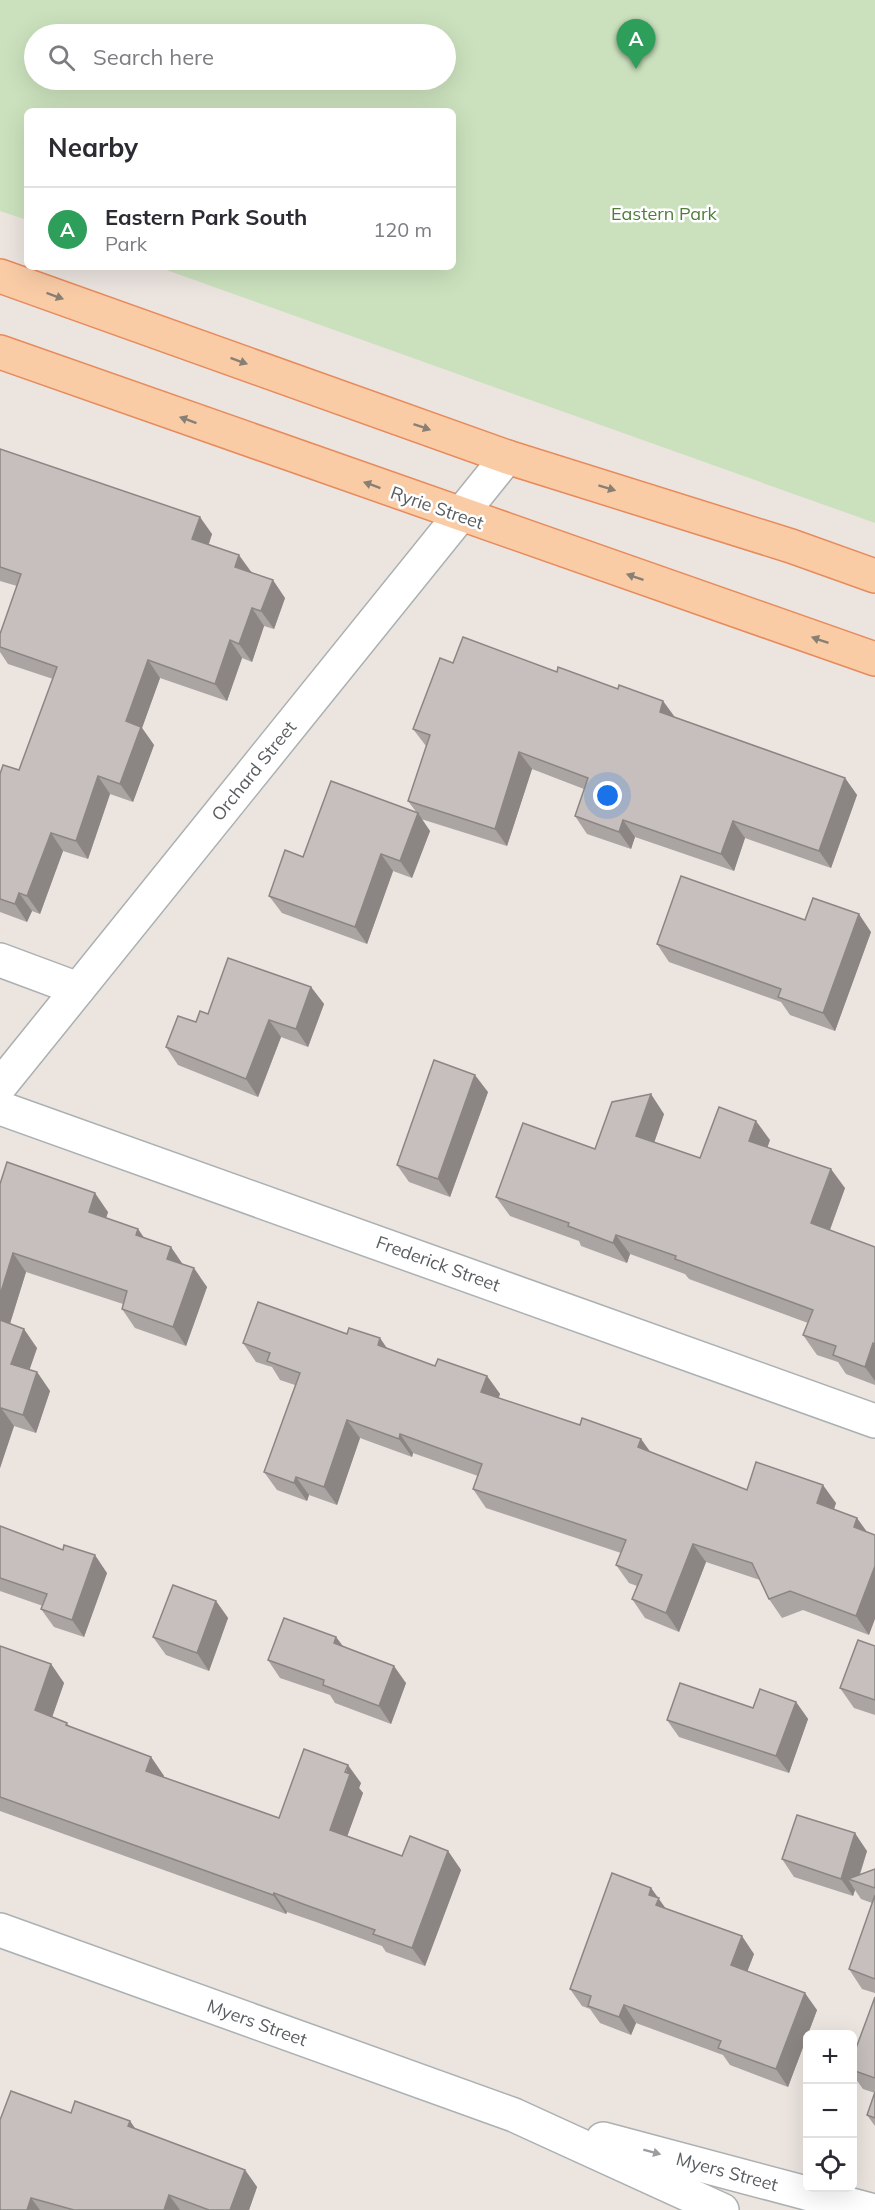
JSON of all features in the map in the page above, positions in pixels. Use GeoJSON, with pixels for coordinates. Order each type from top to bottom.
{"type":"FeatureCollection","features":[{"type":"Feature","properties":{"kind":"main road"},"geometry":{"type":"LineString","coordinates":[[0,276],[507,457],[791,546],[875,576]]}},
{"type":"Feature","properties":{"kind":"main road","name":"Ryrie Street"},"geometry":{"type":"LineString","coordinates":[[0,352],[875,659]]}},
{"type":"Feature","properties":{"kind":"street","name":"Orchard Street"},"geometry":{"type":"LineString","coordinates":[[0,1086],[416,569],[462,516],[507,457]]}},
{"type":"Feature","properties":{"kind":"street"},"geometry":{"type":"LineString","coordinates":[[0,960],[78,989]]}},
{"type":"Feature","properties":{"kind":"street","name":"Frederick Street"},"geometry":{"type":"LineString","coordinates":[[0,1108],[875,1421]]}},
{"type":"Feature","properties":{"kind":"street","name":"Myers Street"},"geometry":{"type":"LineString","coordinates":[[0,1930],[514,2115],[722,2210]]}},
{"type":"Feature","properties":{"kind":"street","name":"Myers Street"},"geometry":{"type":"LineString","coordinates":[[514,2115],[870,2210]]}},
{"type":"Feature","properties":{"kind":"green space","name":"Eastern Park"},"geometry":{"type":"Polygon","coordinates":[[[0,0],[875,0],[875,523],[166,270],[456,270],[456,108],[24,108],[24,219],[0,211],[0,0]]]}},
{"type":"Feature","properties":{"kind":"building"},"geometry":{"type":"Polygon","coordinates":[[[0,449],[200,517],[192,539],[239,555],[235,567],[273,580],[261,611],[252,608],[239,644],[230,640],[215,684],[148,660],[126,721],[141,727],[120,784],[98,776],[76,841],[51,833],[27,896],[19,893],[15,904],[0,899],[0,774],[3,765],[19,770],[57,667],[0,647],[0,634],[21,574],[0,567],[0,449]]]}},
{"type":"Feature","properties":{"kind":"building"},"geometry":{"type":"Polygon","coordinates":[[[463,637],[557,672],[558,667],[618,689],[619,685],[663,701],[660,712],[845,778],[819,851],[733,821],[721,854],[623,820],[619,832],[575,816],[588,778],[519,752],[495,829],[408,801],[430,735],[413,729],[440,658],[453,663],[463,637]]]}},
{"type":"Feature","properties":{"kind":"building"},"geometry":{"type":"Polygon","coordinates":[[[331,781],[418,813],[400,861],[381,854],[355,927],[269,896],[285,850],[303,857],[331,781]]]}},
{"type":"Feature","properties":{"kind":"building"},"geometry":{"type":"Polygon","coordinates":[[[681,876],[805,920],[813,898],[859,914],[823,1013],[778,997],[781,989],[657,944],[681,876]]]}},
{"type":"Feature","properties":{"kind":"building"},"geometry":{"type":"Polygon","coordinates":[[[228,958],[311,987],[296,1029],[269,1020],[246,1079],[166,1047],[178,1016],[196,1022],[200,1011],[208,1014],[228,958]]]}},
{"type":"Feature","properties":{"kind":"building"},"geometry":{"type":"Polygon","coordinates":[[[434,1060],[475,1075],[438,1179],[397,1165],[434,1060]]]}},
{"type":"Feature","properties":{"kind":"building"},"geometry":{"type":"Polygon","coordinates":[[[651,1094],[636,1136],[700,1158],[719,1107],[756,1121],[749,1141],[831,1169],[811,1223],[875,1247],[875,1344],[873,1343],[865,1367],[833,1355],[836,1346],[803,1335],[813,1310],[675,1259],[676,1256],[616,1235],[613,1243],[568,1226],[569,1223],[496,1197],[523,1123],[595,1149],[612,1102],[651,1094]]]}},
{"type":"Feature","properties":{"kind":"building"},"geometry":{"type":"Polygon","coordinates":[[[7,1162],[95,1193],[89,1212],[138,1229],[136,1235],[171,1247],[167,1259],[194,1268],[173,1327],[122,1309],[127,1291],[13,1253],[0,1295],[0,1184],[7,1162]]]}},
{"type":"Feature","properties":{"kind":"building"},"geometry":{"type":"Polygon","coordinates":[[[258,1302],[347,1334],[349,1328],[380,1338],[378,1345],[435,1366],[438,1359],[487,1376],[481,1392],[580,1425],[582,1418],[641,1439],[638,1447],[747,1490],[756,1462],[823,1485],[817,1503],[857,1518],[854,1527],[875,1535],[875,1566],[856,1616],[790,1591],[769,1599],[752,1563],[693,1544],[666,1613],[632,1599],[642,1575],[616,1565],[626,1540],[473,1489],[482,1464],[400,1434],[399,1439],[347,1420],[324,1487],[296,1477],[294,1483],[264,1472],[300,1373],[267,1361],[270,1353],[243,1343],[258,1302]]]}},
{"type":"Feature","properties":{"kind":"building"},"geometry":{"type":"Polygon","coordinates":[[[0,1320],[24,1329],[11,1364],[37,1372],[23,1415],[1,1408],[0,1411],[0,1320]]]}},
{"type":"Feature","properties":{"kind":"building"},"geometry":{"type":"Polygon","coordinates":[[[0,1526],[63,1550],[64,1545],[95,1555],[72,1620],[41,1609],[47,1594],[0,1578],[0,1526]]]}},
{"type":"Feature","properties":{"kind":"building"},"geometry":{"type":"Polygon","coordinates":[[[173,1585],[216,1601],[197,1653],[153,1637],[173,1585]]]}},
{"type":"Feature","properties":{"kind":"building"},"geometry":{"type":"Polygon","coordinates":[[[284,1618],[336,1637],[334,1643],[394,1666],[379,1706],[323,1685],[324,1680],[268,1660],[284,1618]]]}},
{"type":"Feature","properties":{"kind":"building"},"geometry":{"type":"Polygon","coordinates":[[[858,1640],[875,1646],[875,1700],[840,1688],[858,1640]]]}},
{"type":"Feature","properties":{"kind":"building"},"geometry":{"type":"Polygon","coordinates":[[[0,1646],[51,1664],[35,1710],[67,1723],[66,1725],[151,1757],[146,1771],[279,1818],[304,1749],[348,1765],[345,1772],[350,1774],[330,1830],[402,1856],[410,1836],[448,1851],[412,1948],[373,1934],[375,1930],[0,1797],[0,1646]]]}},
{"type":"Feature","properties":{"kind":"building"},"geometry":{"type":"Polygon","coordinates":[[[680,1683],[753,1708],[760,1689],[796,1702],[776,1756],[667,1720],[680,1683]]]}},
{"type":"Feature","properties":{"kind":"building"},"geometry":{"type":"Polygon","coordinates":[[[797,1815],[855,1833],[841,1879],[782,1859],[797,1815]]]}},
{"type":"Feature","properties":{"kind":"building"},"geometry":{"type":"Polygon","coordinates":[[[875,1869],[875,1888],[848,1879],[875,1869]]]}},
{"type":"Feature","properties":{"kind":"building"},"geometry":{"type":"Polygon","coordinates":[[[612,1873],[651,1888],[649,1895],[659,1898],[656,1905],[742,1936],[731,1965],[805,1993],[776,2069],[718,2048],[721,2041],[624,2005],[619,2017],[588,2006],[591,1996],[570,1989],[612,1873]]]}},
{"type":"Feature","properties":{"kind":"building"},"geometry":{"type":"Polygon","coordinates":[[[875,1895],[875,1979],[849,1969],[875,1895]]]}},
{"type":"Feature","properties":{"kind":"building"},"geometry":{"type":"Polygon","coordinates":[[[875,1997],[875,2078],[857,2072],[857,2046],[875,1997]]]}},
{"type":"Feature","properties":{"kind":"building"},"geometry":{"type":"Polygon","coordinates":[[[11,2091],[71,2113],[75,2101],[130,2121],[128,2126],[245,2170],[230,2210],[209,2210],[169,2195],[164,2210],[74,2210],[31,2198],[27,2210],[0,2210],[0,2120],[11,2091]]]}},
{"type":"Feature","properties":{"kind":"building"},"geometry":{"type":"Polygon","coordinates":[[[875,2092],[875,2118],[867,2115],[875,2092]]]}},
{"type":"Feature","properties":{"kind":"place","name":"Eastern Park South"},"geometry":{"type":"Point","coordinates":[636,69]}}]}
